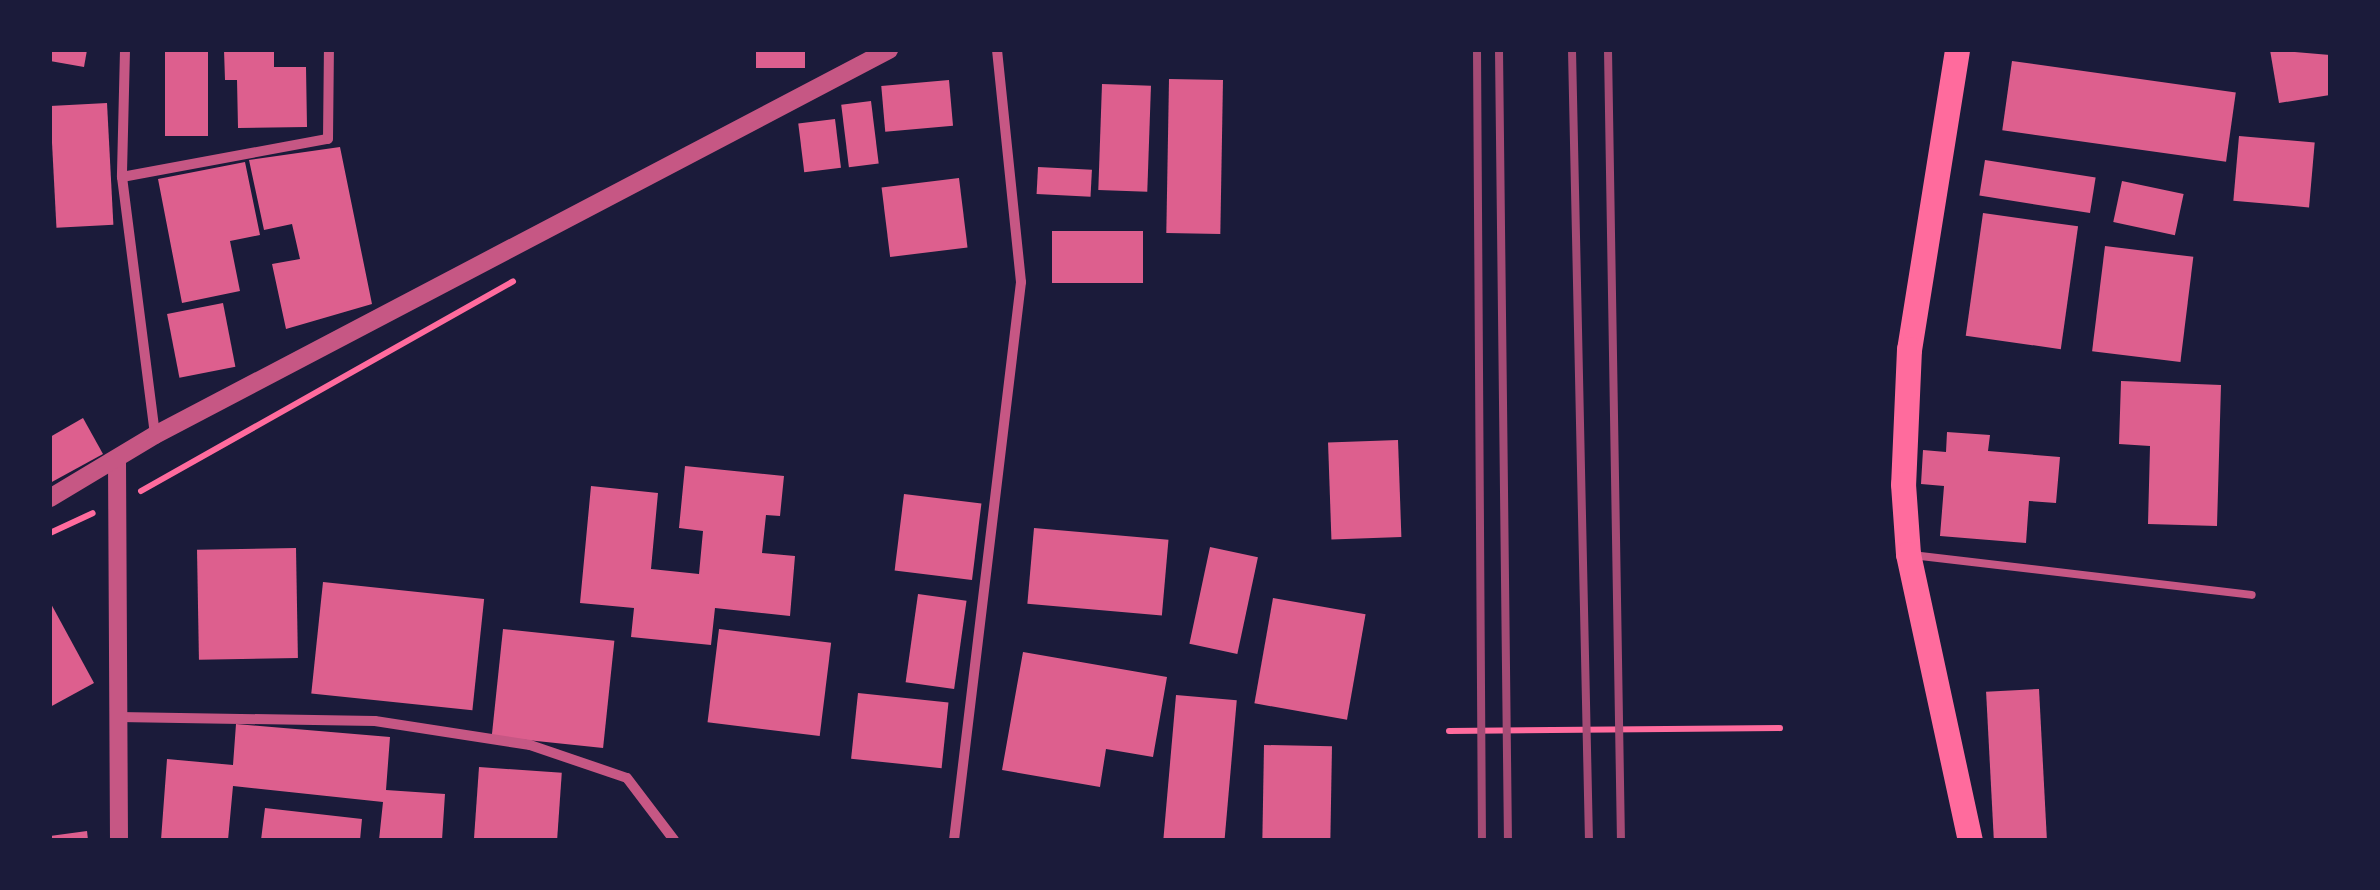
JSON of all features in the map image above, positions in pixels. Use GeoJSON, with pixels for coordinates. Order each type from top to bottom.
{"type":"FeatureCollection","features":[{"type":"Feature","properties":{"kind":"main road"},"geometry":{"type":"LineString","coordinates":[[1957,50],[1909,349],[1903,484],[1908,554],[1970,840]]}},
{"type":"Feature","properties":{"kind":"street"},"geometry":{"type":"LineString","coordinates":[[125,50],[122,176],[155,435]]}},
{"type":"Feature","properties":{"kind":"street"},"geometry":{"type":"LineString","coordinates":[[122,176],[328,139],[328,50]]}},
{"type":"Feature","properties":{"kind":"street"},"geometry":{"type":"LineString","coordinates":[[50,498],[155,435],[890,50]]}},
{"type":"Feature","properties":{"kind":"street"},"geometry":{"type":"LineString","coordinates":[[954,840],[1021,282],[996,50]]}},
{"type":"Feature","properties":{"kind":"street"},"geometry":{"type":"LineString","coordinates":[[118,460],[120,840]]}},
{"type":"Feature","properties":{"kind":"street"},"geometry":{"type":"LineString","coordinates":[[118,717],[375,721],[530,746],[628,778],[674,840]]}},
{"type":"Feature","properties":{"kind":"lane"},"geometry":{"type":"LineString","coordinates":[[1908,554],[2252,596]]}},
{"type":"Feature","properties":{"kind":"path"},"geometry":{"type":"LineString","coordinates":[[128,497],[525,275]]}},
{"type":"Feature","properties":{"kind":"path"},"geometry":{"type":"LineString","coordinates":[[50,533],[112,504]]}},
{"type":"Feature","properties":{"kind":"path"},"geometry":{"type":"LineString","coordinates":[[1449,731],[1780,728]]}},
{"type":"Feature","properties":{"kind":"building"},"geometry":{"type":"Polygon","coordinates":[[[50,50],[87,50],[84,67],[50,61],[50,50]]]}},
{"type":"Feature","properties":{"kind":"building"},"geometry":{"type":"Polygon","coordinates":[[[165,50],[208,50],[208,136],[165,136],[165,50]]]}},
{"type":"Feature","properties":{"kind":"building"},"geometry":{"type":"Polygon","coordinates":[[[224,50],[274,50],[274,67],[306,67],[307,127],[238,128],[237,80],[225,80],[224,50]]]}},
{"type":"Feature","properties":{"kind":"building"},"geometry":{"type":"Polygon","coordinates":[[[756,50],[805,50],[805,68],[756,68],[756,50]]]}},
{"type":"Feature","properties":{"kind":"building"},"geometry":{"type":"Polygon","coordinates":[[[2270,50],[2330,55],[2330,95],[2279,103],[2270,50]]]}},
{"type":"Feature","properties":{"kind":"building"},"geometry":{"type":"Polygon","coordinates":[[[2012,61],[2236,92],[2226,162],[2002,130],[2012,61]]]}},
{"type":"Feature","properties":{"kind":"building"},"geometry":{"type":"Polygon","coordinates":[[[1169,79],[1223,80],[1220,234],[1166,233],[1169,79]]]}},
{"type":"Feature","properties":{"kind":"building"},"geometry":{"type":"Polygon","coordinates":[[[949,80],[953,126],[885,132],[881,86],[949,80]]]}},
{"type":"Feature","properties":{"kind":"building"},"geometry":{"type":"Polygon","coordinates":[[[1102,84],[1151,86],[1147,192],[1098,190],[1102,84]]]}},
{"type":"Feature","properties":{"kind":"building"},"geometry":{"type":"Polygon","coordinates":[[[871,101],[879,164],[849,167],[841,105],[871,101]]]}},
{"type":"Feature","properties":{"kind":"building"},"geometry":{"type":"Polygon","coordinates":[[[107,103],[113,225],[56,228],[50,106],[107,103]]]}},
{"type":"Feature","properties":{"kind":"building"},"geometry":{"type":"Polygon","coordinates":[[[835,119],[841,168],[804,172],[798,124],[835,119]]]}},
{"type":"Feature","properties":{"kind":"building"},"geometry":{"type":"Polygon","coordinates":[[[2239,136],[2315,143],[2309,207],[2233,201],[2239,136]]]}},
{"type":"Feature","properties":{"kind":"building"},"geometry":{"type":"Polygon","coordinates":[[[340,147],[372,304],[286,329],[272,264],[300,259],[292,224],[264,230],[249,160],[340,147]]]}},
{"type":"Feature","properties":{"kind":"building"},"geometry":{"type":"Polygon","coordinates":[[[1985,160],[2096,178],[2090,213],[1979,196],[1985,160]]]}},
{"type":"Feature","properties":{"kind":"building"},"geometry":{"type":"Polygon","coordinates":[[[245,162],[260,235],[230,241],[240,291],[182,303],[158,179],[245,162]]]}},
{"type":"Feature","properties":{"kind":"building"},"geometry":{"type":"Polygon","coordinates":[[[1038,167],[1092,170],[1091,197],[1037,194],[1038,167]]]}},
{"type":"Feature","properties":{"kind":"building"},"geometry":{"type":"Polygon","coordinates":[[[959,178],[968,247],[890,257],[882,188],[959,178]]]}},
{"type":"Feature","properties":{"kind":"building"},"geometry":{"type":"Polygon","coordinates":[[[2122,181],[2184,194],[2175,235],[2113,222],[2122,181]]]}},
{"type":"Feature","properties":{"kind":"building"},"geometry":{"type":"Polygon","coordinates":[[[1983,213],[2078,226],[2061,349],[1966,336],[1983,213]]]}},
{"type":"Feature","properties":{"kind":"building"},"geometry":{"type":"Polygon","coordinates":[[[1052,231],[1143,231],[1143,283],[1052,283],[1052,231]]]}},
{"type":"Feature","properties":{"kind":"building"},"geometry":{"type":"Polygon","coordinates":[[[2105,246],[2193,257],[2180,362],[2092,351],[2105,246]]]}},
{"type":"Feature","properties":{"kind":"building"},"geometry":{"type":"Polygon","coordinates":[[[223,303],[235,367],[179,378],[167,314],[223,303]]]}},
{"type":"Feature","properties":{"kind":"building"},"geometry":{"type":"Polygon","coordinates":[[[2121,381],[2221,385],[2217,526],[2148,524],[2150,446],[2119,444],[2121,381]]]}},
{"type":"Feature","properties":{"kind":"building"},"geometry":{"type":"Polygon","coordinates":[[[83,418],[103,454],[50,483],[50,437],[83,418]]]}},
{"type":"Feature","properties":{"kind":"building"},"geometry":{"type":"Polygon","coordinates":[[[1947,432],[1990,435],[1988,451],[2060,457],[2056,503],[2029,501],[2026,543],[1940,536],[1944,486],[1921,484],[1923,450],[1946,452],[1947,432]]]}},
{"type":"Feature","properties":{"kind":"building"},"geometry":{"type":"Polygon","coordinates":[[[1398,440],[1401,537],[1331,539],[1328,442],[1398,440]]]}},
{"type":"Feature","properties":{"kind":"building"},"geometry":{"type":"Polygon","coordinates":[[[685,466],[784,476],[780,516],[766,515],[762,553],[795,556],[790,616],[715,608],[711,645],[631,637],[634,608],[580,603],[591,486],[658,493],[651,569],[699,574],[703,531],[679,528],[685,466]]]}},
{"type":"Feature","properties":{"kind":"building"},"geometry":{"type":"Polygon","coordinates":[[[904,494],[981,504],[972,580],[895,570],[904,494]]]}},
{"type":"Feature","properties":{"kind":"building"},"geometry":{"type":"Polygon","coordinates":[[[1034,528],[1168,540],[1162,615],[1027,604],[1034,528]]]}},
{"type":"Feature","properties":{"kind":"building"},"geometry":{"type":"Polygon","coordinates":[[[1210,547],[1258,557],[1237,654],[1189,644],[1210,547]]]}},
{"type":"Feature","properties":{"kind":"building"},"geometry":{"type":"Polygon","coordinates":[[[296,548],[298,658],[199,660],[197,550],[296,548]]]}},
{"type":"Feature","properties":{"kind":"building"},"geometry":{"type":"Polygon","coordinates":[[[323,582],[484,599],[472,710],[311,693],[323,582]]]}},
{"type":"Feature","properties":{"kind":"building"},"geometry":{"type":"Polygon","coordinates":[[[918,594],[967,601],[954,689],[906,682],[918,594]]]}},
{"type":"Feature","properties":{"kind":"building"},"geometry":{"type":"Polygon","coordinates":[[[1273,598],[1366,614],[1347,720],[1254,703],[1273,598]]]}},
{"type":"Feature","properties":{"kind":"building"},"geometry":{"type":"Polygon","coordinates":[[[50,602],[94,683],[50,707],[50,602]]]}},
{"type":"Feature","properties":{"kind":"building"},"geometry":{"type":"Polygon","coordinates":[[[503,629],[614,641],[603,748],[492,736],[503,629]]]}},
{"type":"Feature","properties":{"kind":"building"},"geometry":{"type":"Polygon","coordinates":[[[719,629],[831,643],[820,736],[708,722],[719,629]]]}},
{"type":"Feature","properties":{"kind":"building"},"geometry":{"type":"Polygon","coordinates":[[[1023,652],[1167,677],[1153,757],[1106,749],[1100,787],[1002,770],[1023,652]]]}},
{"type":"Feature","properties":{"kind":"building"},"geometry":{"type":"Polygon","coordinates":[[[2039,689],[2047,840],[1994,840],[1986,692],[2039,689]]]}},
{"type":"Feature","properties":{"kind":"building"},"geometry":{"type":"Polygon","coordinates":[[[858,693],[949,703],[942,768],[851,759],[858,693]]]}},
{"type":"Feature","properties":{"kind":"building"},"geometry":{"type":"Polygon","coordinates":[[[1176,695],[1237,700],[1225,840],[1163,839],[1176,695]]]}},
{"type":"Feature","properties":{"kind":"building"},"geometry":{"type":"Polygon","coordinates":[[[236,724],[390,737],[386,790],[445,794],[442,840],[379,840],[383,802],[233,786],[228,840],[161,840],[167,759],[233,765],[236,724]]]}},
{"type":"Feature","properties":{"kind":"building"},"geometry":{"type":"Polygon","coordinates":[[[1264,745],[1332,746],[1330,840],[1262,840],[1264,745]]]}},
{"type":"Feature","properties":{"kind":"building"},"geometry":{"type":"Polygon","coordinates":[[[479,767],[562,773],[557,840],[474,840],[479,767]]]}},
{"type":"Feature","properties":{"kind":"building"},"geometry":{"type":"Polygon","coordinates":[[[265,808],[362,819],[360,840],[261,840],[265,808]]]}},
{"type":"Feature","properties":{"kind":"building"},"geometry":{"type":"Polygon","coordinates":[[[87,831],[88,840],[50,840],[50,836],[87,831]]]}},
{"type":"Feature","properties":{"kind":"railway"},"geometry":{"type":"LineString","coordinates":[[1477,50],[1482,840]]}},
{"type":"Feature","properties":{"kind":"railway"},"geometry":{"type":"LineString","coordinates":[[1499,50],[1508,840]]}},
{"type":"Feature","properties":{"kind":"railway"},"geometry":{"type":"LineString","coordinates":[[1572,50],[1589,840]]}},
{"type":"Feature","properties":{"kind":"railway"},"geometry":{"type":"LineString","coordinates":[[1608,50],[1621,840]]}}]}
